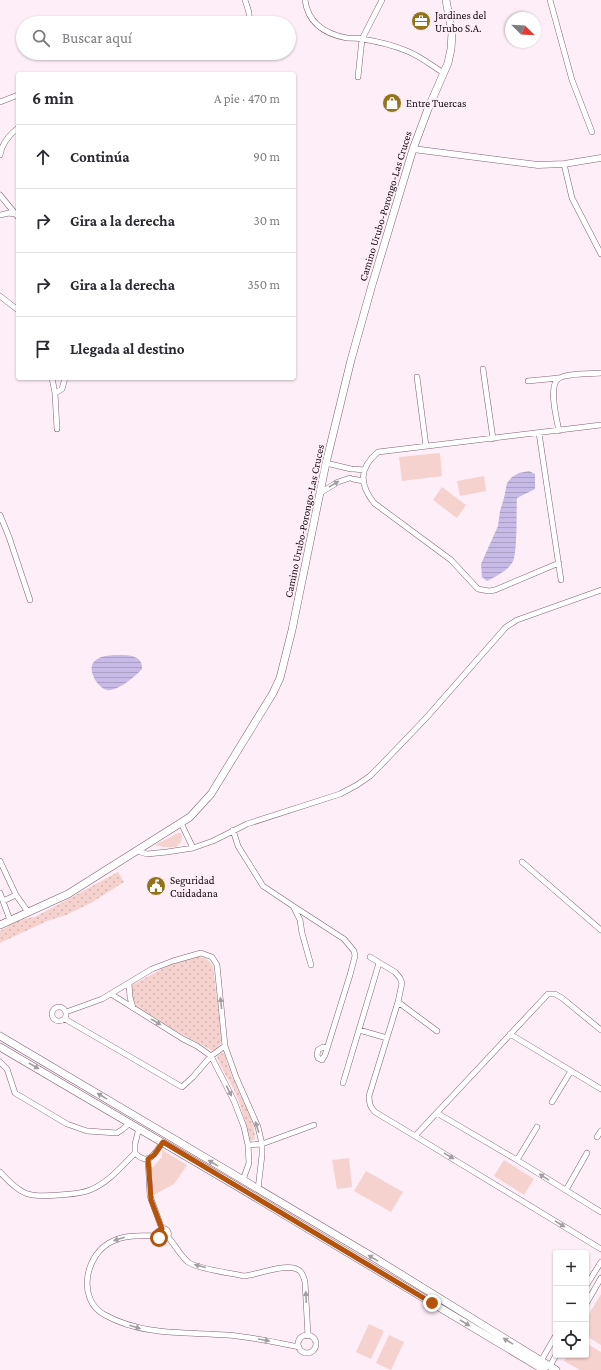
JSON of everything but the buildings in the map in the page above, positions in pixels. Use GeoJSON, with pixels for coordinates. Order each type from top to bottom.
{"type":"FeatureCollection","features":[{"type":"Feature","properties":{"kind":"main road","name":"Camino Urubo-Porongo-Las Cruces"},"geometry":{"type":"LineString","coordinates":[[0,924],[68,894],[181,824],[196,811],[211,794],[273,693],[280,678],[294,623],[326,463],[351,360],[413,149],[425,116],[448,63],[452,33],[446,0]]}},
{"type":"Feature","properties":{"kind":"main road"},"geometry":{"type":"LineString","coordinates":[[0,1036],[373,1258],[541,1361],[550,1369]]}},
{"type":"Feature","properties":{"kind":"main road"},"geometry":{"type":"LineString","coordinates":[[0,1047],[550,1369]]}},
{"type":"Feature","properties":{"kind":"main road"},"geometry":{"type":"LineString","coordinates":[[238,1186],[242,1180]]}},
{"type":"Feature","properties":{"kind":"street"},"geometry":{"type":"LineString","coordinates":[[245,0],[249,16]]}},
{"type":"Feature","properties":{"kind":"street"},"geometry":{"type":"LineString","coordinates":[[305,0],[309,14],[314,22],[322,29],[332,34],[348,38],[362,39],[408,51],[444,73]]}},
{"type":"Feature","properties":{"kind":"street"},"geometry":{"type":"LineString","coordinates":[[358,77],[362,39],[382,0]]}},
{"type":"Feature","properties":{"kind":"street"},"geometry":{"type":"LineString","coordinates":[[550,0],[572,80],[592,132]]}},
{"type":"Feature","properties":{"kind":"street"},"geometry":{"type":"LineString","coordinates":[[0,102],[16,97]]}},
{"type":"Feature","properties":{"kind":"street"},"geometry":{"type":"LineString","coordinates":[[0,155],[1,150],[10,134],[16,130]]}},
{"type":"Feature","properties":{"kind":"street"},"geometry":{"type":"LineString","coordinates":[[413,149],[538,165],[564,164],[601,158]]}},
{"type":"Feature","properties":{"kind":"street"},"geometry":{"type":"LineString","coordinates":[[564,164],[572,198],[601,254]]}},
{"type":"Feature","properties":{"kind":"street"},"geometry":{"type":"LineString","coordinates":[[0,195],[16,216]]}},
{"type":"Feature","properties":{"kind":"street"},"geometry":{"type":"LineString","coordinates":[[0,215],[9,213],[16,216]]}},
{"type":"Feature","properties":{"kind":"street"},"geometry":{"type":"LineString","coordinates":[[0,296],[16,308]]}},
{"type":"Feature","properties":{"kind":"street"},"geometry":{"type":"LineString","coordinates":[[484,369],[493,439]]}},
{"type":"Feature","properties":{"kind":"street"},"geometry":{"type":"LineString","coordinates":[[528,381],[601,373]]}},
{"type":"Feature","properties":{"kind":"street"},"geometry":{"type":"LineString","coordinates":[[417,377],[426,446]]}},
{"type":"Feature","properties":{"kind":"street"},"geometry":{"type":"LineString","coordinates":[[548,378],[554,386]]}},
{"type":"Feature","properties":{"kind":"street"},"geometry":{"type":"LineString","coordinates":[[558,378],[553,391],[559,431]]}},
{"type":"Feature","properties":{"kind":"street"},"geometry":{"type":"LineString","coordinates":[[53,380],[56,393],[57,428]]}},
{"type":"Feature","properties":{"kind":"street"},"geometry":{"type":"LineString","coordinates":[[56,393],[62,389],[64,380]]}},
{"type":"Feature","properties":{"kind":"street"},"geometry":{"type":"LineString","coordinates":[[559,563],[495,590],[489,591],[478,589],[451,560],[374,502],[364,486],[364,470],[370,458],[378,452],[601,425]]}},
{"type":"Feature","properties":{"kind":"street"},"geometry":{"type":"LineString","coordinates":[[539,433],[561,580]]}},
{"type":"Feature","properties":{"kind":"street"},"geometry":{"type":"LineString","coordinates":[[326,463],[364,470]]}},
{"type":"Feature","properties":{"kind":"street"},"geometry":{"type":"LineString","coordinates":[[320,493],[343,479],[363,481]]}},
{"type":"Feature","properties":{"kind":"street"},"geometry":{"type":"LineString","coordinates":[[0,515],[30,600]]}},
{"type":"Feature","properties":{"kind":"street"},"geometry":{"type":"LineString","coordinates":[[137,851],[148,854],[193,848],[213,841],[247,824],[340,794],[357,785],[376,770],[422,722],[506,627],[517,620],[601,590]]}},
{"type":"Feature","properties":{"kind":"street"},"geometry":{"type":"LineString","coordinates":[[181,824],[193,848]]}},
{"type":"Feature","properties":{"kind":"street"},"geometry":{"type":"LineString","coordinates":[[233,830],[238,846],[263,886],[344,939],[354,951],[355,956],[350,975],[327,1048]]}},
{"type":"Feature","properties":{"kind":"street"},"geometry":{"type":"LineString","coordinates":[[0,861],[16,895],[28,912]]}},
{"type":"Feature","properties":{"kind":"street"},"geometry":{"type":"LineString","coordinates":[[522,862],[601,930]]}},
{"type":"Feature","properties":{"kind":"street"},"geometry":{"type":"LineString","coordinates":[[0,893],[10,920]]}},
{"type":"Feature","properties":{"kind":"street"},"geometry":{"type":"LineString","coordinates":[[3,902],[16,895]]}},
{"type":"Feature","properties":{"kind":"street"},"geometry":{"type":"LineString","coordinates":[[293,906],[300,920],[311,965]]}},
{"type":"Feature","properties":{"kind":"street"},"geometry":{"type":"LineString","coordinates":[[66,1012],[111,994],[152,969],[201,953],[212,956],[217,965],[225,1046],[236,1077],[258,1126],[262,1144],[258,1189]]}},
{"type":"Feature","properties":{"kind":"street"},"geometry":{"type":"LineString","coordinates":[[370,957],[395,972],[400,978],[402,984],[398,1002],[369,1096],[370,1107],[375,1112],[601,1249]]}},
{"type":"Feature","properties":{"kind":"street"},"geometry":{"type":"LineString","coordinates":[[343,1083],[379,963]]}},
{"type":"Feature","properties":{"kind":"street"},"geometry":{"type":"LineString","coordinates":[[129,984],[130,997],[134,1009]]}},
{"type":"Feature","properties":{"kind":"street"},"geometry":{"type":"LineString","coordinates":[[111,994],[211,1056],[234,1101],[244,1127],[248,1144],[248,1163],[242,1180]]}},
{"type":"Feature","properties":{"kind":"street"},"geometry":{"type":"LineString","coordinates":[[416,1136],[548,994],[555,994],[562,998],[601,1030]]}},
{"type":"Feature","properties":{"kind":"street"},"geometry":{"type":"LineString","coordinates":[[398,1002],[437,1031]]}},
{"type":"Feature","properties":{"kind":"street"},"geometry":{"type":"LineString","coordinates":[[59,1007],[64,1008],[66,1012],[65,1019],[61,1022],[56,1021],[53,1018],[52,1013],[54,1009],[59,1007]]}},
{"type":"Feature","properties":{"kind":"street"},"geometry":{"type":"LineString","coordinates":[[65,1019],[182,1087],[193,1077],[211,1056],[225,1046]]}},
{"type":"Feature","properties":{"kind":"street"},"geometry":{"type":"LineString","coordinates":[[359,1030],[387,1038]]}},
{"type":"Feature","properties":{"kind":"street"},"geometry":{"type":"LineString","coordinates":[[510,1034],[601,1089]]}},
{"type":"Feature","properties":{"kind":"street"},"geometry":{"type":"LineString","coordinates":[[0,1062],[6,1069],[15,1093],[67,1124],[87,1131],[117,1133],[123,1130],[130,1123]]}},
{"type":"Feature","properties":{"kind":"street"},"geometry":{"type":"LineString","coordinates":[[552,1102],[571,1071]]}},
{"type":"Feature","properties":{"kind":"street"},"geometry":{"type":"LineString","coordinates":[[437,1113],[601,1212]]}},
{"type":"Feature","properties":{"kind":"street"},"geometry":{"type":"LineString","coordinates":[[248,1144],[262,1144],[314,1125]]}},
{"type":"Feature","properties":{"kind":"street"},"geometry":{"type":"LineString","coordinates":[[139,1128],[134,1144],[135,1152],[143,1159],[148,1159],[154,1155],[163,1142]]}},
{"type":"Feature","properties":{"kind":"street"},"geometry":{"type":"LineString","coordinates":[[517,1160],[537,1128]]}},
{"type":"Feature","properties":{"kind":"street"},"geometry":{"type":"LineString","coordinates":[[597,1137],[601,1131]]}},
{"type":"Feature","properties":{"kind":"street"},"geometry":{"type":"LineString","coordinates":[[0,1172],[14,1187],[29,1195],[41,1196],[78,1193],[90,1190],[103,1183],[135,1152]]}},
{"type":"Feature","properties":{"kind":"street"},"geometry":{"type":"LineString","coordinates":[[566,1190],[587,1153]]}},
{"type":"Feature","properties":{"kind":"street"},"geometry":{"type":"LineString","coordinates":[[148,1159],[151,1200],[162,1229]]}},
{"type":"Feature","properties":{"kind":"street"},"geometry":{"type":"LineString","coordinates":[[158,1236],[158,1231],[162,1229]]}},
{"type":"Feature","properties":{"kind":"street"},"geometry":{"type":"LineString","coordinates":[[162,1229],[168,1230],[168,1237],[189,1263],[197,1266],[244,1276],[286,1267],[299,1270],[303,1274],[305,1282],[308,1336]]}},
{"type":"Feature","properties":{"kind":"street"},"geometry":{"type":"LineString","coordinates":[[168,1237],[163,1240],[158,1236],[132,1236],[111,1241],[102,1248],[88,1270],[87,1279],[89,1296],[98,1310],[120,1322],[142,1329],[168,1333],[227,1335],[257,1338],[299,1347],[306,1353],[311,1352],[315,1348],[315,1340],[308,1336]]}},
{"type":"Feature","properties":{"kind":"street"},"geometry":{"type":"LineString","coordinates":[[589,1281],[601,1262]]}},
{"type":"Feature","properties":{"kind":"street"},"geometry":{"type":"LineString","coordinates":[[589,1299],[601,1278]]}},
{"type":"Feature","properties":{"kind":"street"},"geometry":{"type":"LineString","coordinates":[[299,1347],[300,1339],[308,1336]]}},
{"type":"Feature","properties":{"kind":"street"},"geometry":{"type":"LineString","coordinates":[[541,1361],[553,1340]]}},
{"type":"Feature","properties":{"kind":"street"},"geometry":{"type":"LineString","coordinates":[[550,1369],[555,1358]]}},
{"type":"Feature","properties":{"kind":"shaded area"},"geometry":{"type":"Polygon","coordinates":[[[440,453],[442,476],[402,481],[399,457],[440,453]]]}},
{"type":"Feature","properties":{"kind":"shaded area"},"geometry":{"type":"Polygon","coordinates":[[[529,471],[535,474],[535,489],[517,498],[514,558],[507,569],[501,574],[487,581],[482,577],[481,564],[498,526],[507,483],[512,477],[519,473],[529,471]]]}},
{"type":"Feature","properties":{"kind":"shaded area"},"geometry":{"type":"Polygon","coordinates":[[[484,476],[486,491],[460,496],[457,481],[484,476]]]}},
{"type":"Feature","properties":{"kind":"shaded area"},"geometry":{"type":"Polygon","coordinates":[[[442,487],[466,505],[457,518],[433,500],[442,487]]]}},
{"type":"Feature","properties":{"kind":"shaded area"},"geometry":{"type":"Polygon","coordinates":[[[120,655],[135,657],[140,661],[142,669],[135,676],[116,689],[107,690],[96,681],[92,672],[93,663],[101,657],[120,655]]]}},
{"type":"Feature","properties":{"kind":"shaded area"},"geometry":{"type":"Polygon","coordinates":[[[178,833],[181,833],[182,836],[181,842],[176,847],[155,845],[178,833]]]}},
{"type":"Feature","properties":{"kind":"shaded area"},"geometry":{"type":"Polygon","coordinates":[[[118,872],[124,882],[91,903],[66,915],[47,921],[0,943],[0,931],[4,928],[21,920],[35,917],[118,872]]]}},
{"type":"Feature","properties":{"kind":"shaded area"},"geometry":{"type":"Polygon","coordinates":[[[198,957],[207,959],[213,966],[222,1041],[213,1051],[136,1006],[132,999],[131,993],[132,985],[173,963],[198,957]]]}},
{"type":"Feature","properties":{"kind":"shaded area"},"geometry":{"type":"Polygon","coordinates":[[[224,1053],[231,1074],[252,1122],[255,1139],[251,1141],[237,1096],[217,1057],[219,1054],[224,1053]]]}},
{"type":"Feature","properties":{"kind":"shaded area"},"geometry":{"type":"Polygon","coordinates":[[[162,1150],[187,1165],[174,1184],[152,1196],[152,1168],[162,1157],[162,1150]]]}},
{"type":"Feature","properties":{"kind":"shaded area"},"geometry":{"type":"Polygon","coordinates":[[[349,1158],[352,1187],[337,1189],[332,1160],[349,1158]]]}},
{"type":"Feature","properties":{"kind":"shaded area"},"geometry":{"type":"Polygon","coordinates":[[[504,1160],[534,1179],[524,1195],[494,1176],[504,1160]]]}},
{"type":"Feature","properties":{"kind":"shaded area"},"geometry":{"type":"Polygon","coordinates":[[[366,1171],[403,1192],[391,1212],[354,1191],[366,1171]]]}},
{"type":"Feature","properties":{"kind":"shaded area"},"geometry":{"type":"Polygon","coordinates":[[[601,1294],[601,1345],[589,1338],[589,1314],[601,1294]]]}},
{"type":"Feature","properties":{"kind":"shaded area"},"geometry":{"type":"Polygon","coordinates":[[[369,1324],[384,1331],[371,1359],[356,1352],[369,1324]]]}},
{"type":"Feature","properties":{"kind":"shaded area"},"geometry":{"type":"Polygon","coordinates":[[[389,1335],[404,1342],[391,1370],[376,1363],[389,1335]]]}},
{"type":"Feature","properties":{"kind":"shaded area"},"geometry":{"type":"Polygon","coordinates":[[[589,1345],[601,1352],[601,1370],[580,1370],[564,1361],[566,1358],[589,1358],[589,1345]]]}},
{"type":"Feature","properties":{"kind":"place","name":"Jardines del Urubo S.A."},"geometry":{"type":"Point","coordinates":[421,21]}},
{"type":"Feature","properties":{"kind":"place","name":"Entre Tuercas"},"geometry":{"type":"Point","coordinates":[392,103]}},
{"type":"Feature","properties":{"kind":"place","name":"Seguridad Cuidadana"},"geometry":{"type":"Point","coordinates":[156,886]}},
{"type":"Feature","properties":{"kind":"route"},"geometry":{"type":"LineString","coordinates":[[159,1238],[158,1231],[162,1229],[150,1196],[148,1159],[154,1155],[163,1142],[432,1303]]}}]}
